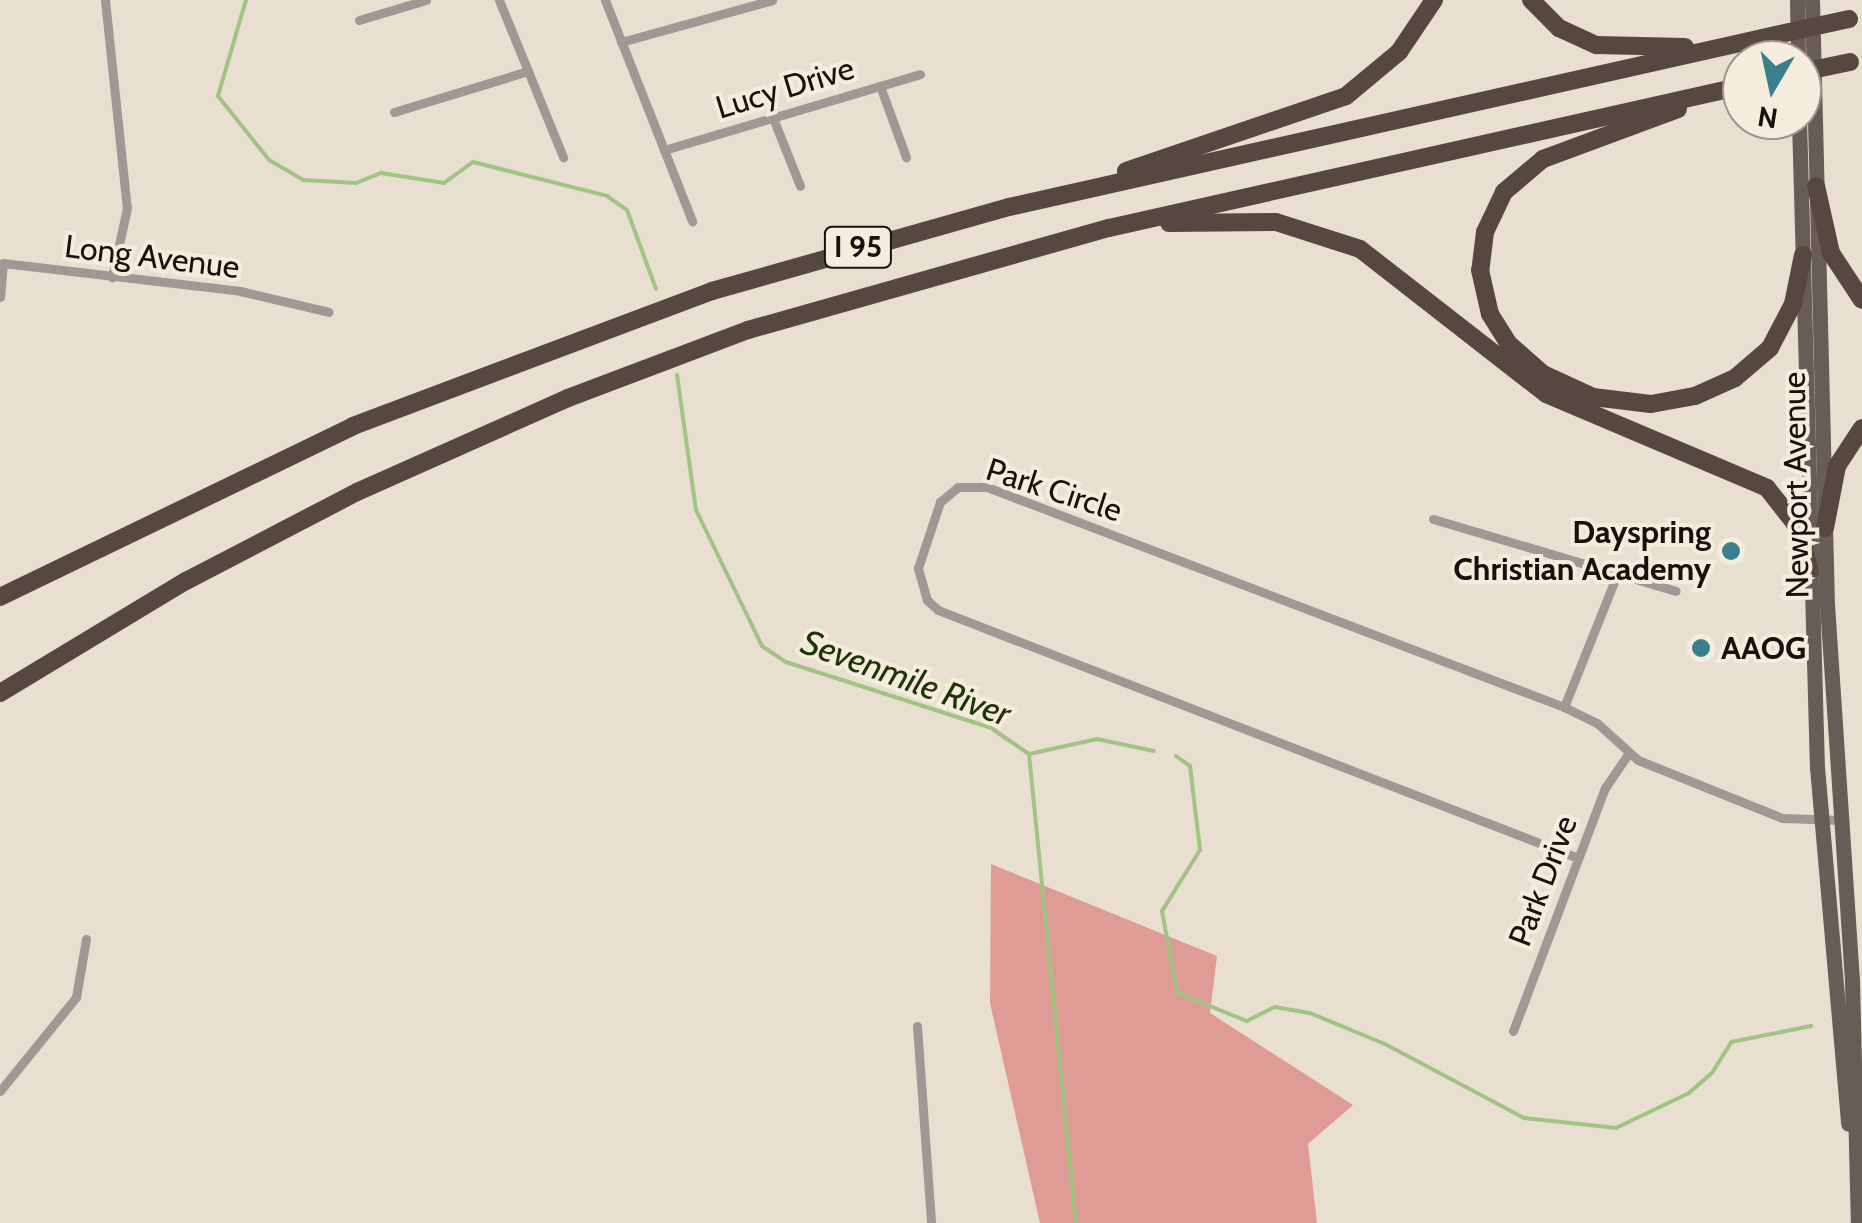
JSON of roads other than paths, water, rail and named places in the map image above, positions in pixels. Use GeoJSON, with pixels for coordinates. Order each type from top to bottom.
{"type":"FeatureCollection","features":[{"type":"Feature","properties":{"kind":"highway"},"geometry":{"type":"LineString","coordinates":[[1070,193],[1335,102],[1391,60],[1434,0]]}},
{"type":"Feature","properties":{"kind":"highway"},"geometry":{"type":"LineString","coordinates":[[1531,0],[1559,28],[1596,45],[1720,47]]}},
{"type":"Feature","properties":{"kind":"highway","name":"I 95"},"geometry":{"type":"LineString","coordinates":[[0,597],[247,473],[531,354],[822,257],[1070,193],[1858,16]]}},
{"type":"Feature","properties":{"kind":"highway"},"geometry":{"type":"LineString","coordinates":[[1822,68],[1856,60]]}},
{"type":"Feature","properties":{"kind":"highway","name":"I 95"},"geometry":{"type":"LineString","coordinates":[[0,693],[254,544],[550,405],[804,312],[1109,228],[1722,91]]}},
{"type":"Feature","properties":{"kind":"highway"},"geometry":{"type":"LineString","coordinates":[[1722,93],[1550,155],[1514,180],[1482,241],[1481,279],[1490,314],[1515,350],[1568,388],[1620,403],[1673,401],[1726,383],[1764,355],[1790,314],[1803,255]]}},
{"type":"Feature","properties":{"kind":"highway"},"geometry":{"type":"LineString","coordinates":[[1816,186],[1830,253],[1862,300]]}},
{"type":"Feature","properties":{"kind":"highway"},"geometry":{"type":"LineString","coordinates":[[1109,228],[1254,220],[1350,244],[1396,272],[1546,394],[1767,488],[1797,526],[1810,571]]}},
{"type":"Feature","properties":{"kind":"highway"},"geometry":{"type":"LineString","coordinates":[[1825,528],[1837,466],[1862,428]]}},
{"type":"Feature","properties":{"kind":"main road"},"geometry":{"type":"LineString","coordinates":[[1796,0],[1797,40]]}},
{"type":"Feature","properties":{"kind":"main road","name":"Newport Avenue"},"geometry":{"type":"LineString","coordinates":[[1812,0],[1825,528],[1841,820],[1858,1028],[1858,1223]]}},
{"type":"Feature","properties":{"kind":"main road","name":"Newport Avenue"},"geometry":{"type":"LineString","coordinates":[[1800,140],[1810,571],[1822,821],[1838,1052],[1858,1147]]}},
{"type":"Feature","properties":{"kind":"street"},"geometry":{"type":"LineString","coordinates":[[106,0],[127,192],[112,277]]}},
{"type":"Feature","properties":{"kind":"street"},"geometry":{"type":"LineString","coordinates":[[360,20],[426,0]]}},
{"type":"Feature","properties":{"kind":"street"},"geometry":{"type":"LineString","coordinates":[[499,0],[563,157]]}},
{"type":"Feature","properties":{"kind":"street"},"geometry":{"type":"LineString","coordinates":[[605,0],[692,221]]}},
{"type":"Feature","properties":{"kind":"street"},"geometry":{"type":"LineString","coordinates":[[621,42],[772,0]]}},
{"type":"Feature","properties":{"kind":"street"},"geometry":{"type":"LineString","coordinates":[[394,112],[528,71]]}},
{"type":"Feature","properties":{"kind":"street","name":"Lucy Drive"},"geometry":{"type":"LineString","coordinates":[[664,150],[920,74]]}},
{"type":"Feature","properties":{"kind":"street"},"geometry":{"type":"LineString","coordinates":[[880,86],[906,156]]}},
{"type":"Feature","properties":{"kind":"street"},"geometry":{"type":"LineString","coordinates":[[773,118],[800,186]]}},
{"type":"Feature","properties":{"kind":"street","name":"Long Avenue"},"geometry":{"type":"LineString","coordinates":[[0,293],[4,263],[240,291],[328,312]]}},
{"type":"Feature","properties":{"kind":"street","name":"Park Circle"},"geometry":{"type":"LineString","coordinates":[[1578,858],[938,610],[920,586],[922,547],[949,492],[987,487],[1564,708],[1598,723],[1628,754],[1791,821],[1841,820]]}},
{"type":"Feature","properties":{"kind":"street"},"geometry":{"type":"LineString","coordinates":[[1433,520],[1676,591]]}},
{"type":"Feature","properties":{"kind":"street"},"geometry":{"type":"LineString","coordinates":[[1564,708],[1618,572]]}},
{"type":"Feature","properties":{"kind":"street","name":"Park Drive"},"geometry":{"type":"LineString","coordinates":[[1514,1031],[1605,788],[1628,754]]}},
{"type":"Feature","properties":{"kind":"street"},"geometry":{"type":"LineString","coordinates":[[0,1090],[76,997],[86,939]]}},
{"type":"Feature","properties":{"kind":"street"},"geometry":{"type":"LineString","coordinates":[[917,1026],[931,1223]]}},
{"type":"Feature","properties":{"kind":"waterway","name":"Sevenmile River"},"geometry":{"type":"LineString","coordinates":[[246,0],[218,96],[269,160],[303,180],[356,183],[381,173],[444,183],[473,162],[607,196],[627,210],[656,289]]}},
{"type":"Feature","properties":{"kind":"waterway","name":"Sevenmile River"},"geometry":{"type":"LineString","coordinates":[[677,375],[696,510],[762,646],[786,662],[991,728],[1029,754],[1076,1223]]}},
{"type":"Feature","properties":{"kind":"waterway"},"geometry":{"type":"LineString","coordinates":[[1029,754],[1097,739],[1154,751]]}},
{"type":"Feature","properties":{"kind":"waterway"},"geometry":{"type":"LineString","coordinates":[[1176,756],[1190,766],[1200,850],[1162,911],[1177,993],[1247,1021],[1275,1007],[1310,1013],[1385,1044],[1524,1118],[1616,1128],[1689,1093],[1712,1073],[1731,1042],[1811,1026]]}},
{"type":"Feature","properties":{"kind":"place","name":"Dayspring Christian Academy"},"geometry":{"type":"Point","coordinates":[1731,551]}},
{"type":"Feature","properties":{"kind":"place","name":"AAOG"},"geometry":{"type":"Point","coordinates":[1701,648]}}]}
